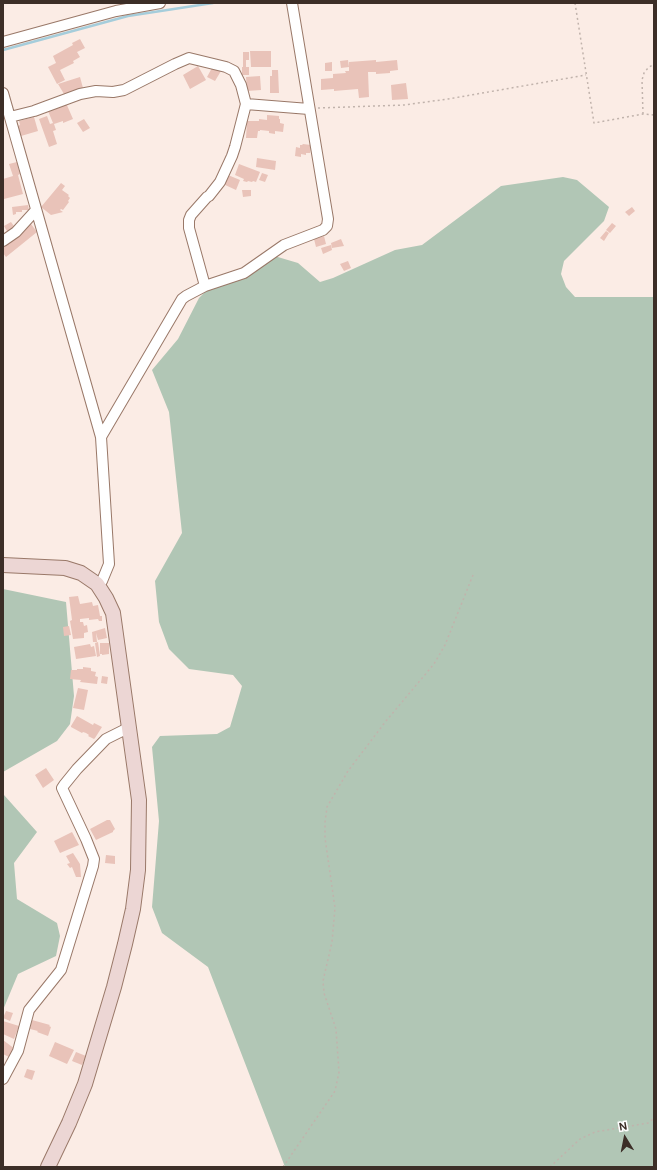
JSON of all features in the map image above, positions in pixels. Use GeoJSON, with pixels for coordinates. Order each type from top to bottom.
{"type":"FeatureCollection","features":[{"type":"Feature","properties":{"kind":"street"},"geometry":{"type":"LineString","coordinates":[[3,42],[116,11],[128,6],[160,3]]}},
{"type":"Feature","properties":{"kind":"street"},"geometry":{"type":"LineString","coordinates":[[101,437],[179,304],[186,296],[205,286],[244,273],[284,245],[323,230],[327,226],[328,219],[292,3]]}},
{"type":"Feature","properties":{"kind":"street"},"geometry":{"type":"LineString","coordinates":[[10,118],[80,94],[96,91],[113,92],[124,90],[189,58],[226,66],[234,71],[238,78],[246,104],[232,156],[220,182],[190,217],[189,224],[205,286]]}},
{"type":"Feature","properties":{"kind":"street"},"geometry":{"type":"LineString","coordinates":[[3,94],[101,437],[109,564],[102,581],[97,584]]}},
{"type":"Feature","properties":{"kind":"street"},"geometry":{"type":"LineString","coordinates":[[246,104],[309,109]]}},
{"type":"Feature","properties":{"kind":"street"},"geometry":{"type":"LineString","coordinates":[[3,241],[16,232],[36,210]]}},
{"type":"Feature","properties":{"kind":"street"},"geometry":{"type":"LineString","coordinates":[[3,565],[65,568],[81,573],[97,584],[106,598],[113,613],[139,800],[138,870],[133,909],[125,944],[114,987],[85,1084],[69,1123],[48,1167]]}},
{"type":"Feature","properties":{"kind":"street"},"geometry":{"type":"LineString","coordinates":[[3,1079],[18,1051],[29,1010],[61,970],[93,866],[94,859],[86,838],[62,788],[77,769],[106,739],[128,728]]}},
{"type":"Feature","properties":{"kind":"path"},"geometry":{"type":"LineString","coordinates":[[574,3],[594,123],[643,114],[654,115]]}},
{"type":"Feature","properties":{"kind":"path"},"geometry":{"type":"LineString","coordinates":[[643,114],[642,80],[644,73],[654,64]]}},
{"type":"Feature","properties":{"kind":"path"},"geometry":{"type":"LineString","coordinates":[[309,109],[404,105],[448,99],[586,75]]}},
{"type":"Feature","properties":{"kind":"path"},"geometry":{"type":"LineString","coordinates":[[283,1167],[335,1091],[339,1072],[336,1029],[324,993],[324,981],[332,942],[335,908],[325,838],[325,822],[328,807],[348,771],[386,721],[434,664],[445,645],[472,575]]}},
{"type":"Feature","properties":{"kind":"path"},"geometry":{"type":"LineString","coordinates":[[550,1167],[580,1140],[595,1132],[648,1123],[654,1118]]}},
{"type":"Feature","properties":{"kind":"green space"},"geometry":{"type":"Polygon","coordinates":[[[563,177],[577,180],[609,207],[604,221],[564,261],[561,274],[566,287],[575,297],[654,297],[654,1167],[285,1167],[208,967],[162,933],[152,907],[159,821],[152,747],[160,736],[217,734],[230,727],[242,686],[233,675],[189,669],[169,649],[159,622],[155,581],[182,533],[169,412],[152,370],[178,339],[199,298],[218,279],[271,255],[298,263],[320,282],[333,278],[395,250],[422,245],[501,186],[563,177]]]}},
{"type":"Feature","properties":{"kind":"green space"},"geometry":{"type":"Polygon","coordinates":[[[3,589],[66,602],[74,696],[70,724],[57,741],[3,772],[3,589]]]}},
{"type":"Feature","properties":{"kind":"green space"},"geometry":{"type":"Polygon","coordinates":[[[3,789],[4,795],[37,832],[14,863],[17,899],[57,923],[60,936],[56,956],[18,974],[3,1010],[3,789]]]}},
{"type":"Feature","properties":{"kind":"building"},"geometry":{"type":"Polygon","coordinates":[[[80,39],[85,48],[77,52],[80,57],[73,61],[74,63],[60,70],[65,80],[57,84],[48,67],[56,63],[53,56],[73,45],[72,43],[80,39]]]}},
{"type":"Feature","properties":{"kind":"building"},"geometry":{"type":"Polygon","coordinates":[[[250,51],[271,51],[271,67],[251,67],[250,51]]]}},
{"type":"Feature","properties":{"kind":"building"},"geometry":{"type":"Polygon","coordinates":[[[243,52],[249,52],[249,60],[246,60],[246,67],[249,67],[249,75],[242,75],[243,52]]]}},
{"type":"Feature","properties":{"kind":"building"},"geometry":{"type":"Polygon","coordinates":[[[348,60],[349,67],[341,68],[340,61],[348,60]]]}},
{"type":"Feature","properties":{"kind":"building"},"geometry":{"type":"Polygon","coordinates":[[[376,60],[376,62],[397,60],[398,70],[390,71],[390,73],[376,74],[376,72],[368,72],[369,97],[359,98],[358,89],[334,91],[334,89],[321,90],[321,79],[333,78],[333,74],[346,73],[345,71],[349,71],[349,62],[376,60]]]}},
{"type":"Feature","properties":{"kind":"building"},"geometry":{"type":"Polygon","coordinates":[[[332,62],[332,71],[325,71],[325,63],[332,62]]]}},
{"type":"Feature","properties":{"kind":"building"},"geometry":{"type":"Polygon","coordinates":[[[198,66],[206,80],[190,89],[183,75],[198,66]]]}},
{"type":"Feature","properties":{"kind":"building"},"geometry":{"type":"Polygon","coordinates":[[[213,66],[221,71],[215,81],[207,77],[213,66]]]}},
{"type":"Feature","properties":{"kind":"building"},"geometry":{"type":"Polygon","coordinates":[[[272,70],[278,70],[279,93],[270,93],[270,76],[272,76],[272,70]]]}},
{"type":"Feature","properties":{"kind":"building"},"geometry":{"type":"Polygon","coordinates":[[[260,76],[261,90],[247,91],[246,77],[260,76]]]}},
{"type":"Feature","properties":{"kind":"building"},"geometry":{"type":"Polygon","coordinates":[[[80,77],[83,88],[64,94],[58,84],[80,77]]]}},
{"type":"Feature","properties":{"kind":"building"},"geometry":{"type":"Polygon","coordinates":[[[406,83],[408,99],[392,100],[391,85],[406,83]]]}},
{"type":"Feature","properties":{"kind":"building"},"geometry":{"type":"Polygon","coordinates":[[[66,103],[73,119],[63,123],[63,121],[54,124],[56,130],[53,131],[57,144],[49,147],[39,119],[47,116],[50,124],[53,123],[48,111],[66,103]]]}},
{"type":"Feature","properties":{"kind":"building"},"geometry":{"type":"Polygon","coordinates":[[[267,115],[279,116],[280,123],[284,124],[283,132],[275,131],[275,134],[269,133],[269,131],[260,130],[258,131],[257,138],[246,138],[247,121],[259,121],[259,119],[267,120],[267,115]]]}},
{"type":"Feature","properties":{"kind":"building"},"geometry":{"type":"Polygon","coordinates":[[[34,117],[38,131],[21,136],[18,126],[20,125],[19,121],[34,117]]]}},
{"type":"Feature","properties":{"kind":"building"},"geometry":{"type":"Polygon","coordinates":[[[84,119],[90,128],[83,132],[77,123],[84,119]]]}},
{"type":"Feature","properties":{"kind":"building"},"geometry":{"type":"Polygon","coordinates":[[[300,145],[311,145],[310,153],[306,153],[306,155],[301,154],[301,157],[295,156],[296,147],[300,148],[300,145]]]}},
{"type":"Feature","properties":{"kind":"building"},"geometry":{"type":"Polygon","coordinates":[[[257,158],[276,161],[275,170],[256,167],[257,158]]]}},
{"type":"Feature","properties":{"kind":"building"},"geometry":{"type":"Polygon","coordinates":[[[17,162],[20,174],[18,175],[23,194],[4,199],[3,179],[13,176],[9,164],[17,162]]]}},
{"type":"Feature","properties":{"kind":"building"},"geometry":{"type":"Polygon","coordinates":[[[239,164],[260,172],[256,182],[243,181],[244,179],[235,175],[239,164]]]}},
{"type":"Feature","properties":{"kind":"building"},"geometry":{"type":"Polygon","coordinates":[[[262,173],[268,175],[265,182],[259,180],[262,173]]]}},
{"type":"Feature","properties":{"kind":"building"},"geometry":{"type":"Polygon","coordinates":[[[228,175],[240,180],[236,190],[223,184],[228,175]]]}},
{"type":"Feature","properties":{"kind":"building"},"geometry":{"type":"Polygon","coordinates":[[[61,183],[65,186],[62,190],[69,195],[69,202],[63,210],[60,210],[63,212],[51,215],[41,207],[61,183]]]}},
{"type":"Feature","properties":{"kind":"building"},"geometry":{"type":"Polygon","coordinates":[[[242,190],[251,190],[251,196],[243,197],[242,190]]]}},
{"type":"Feature","properties":{"kind":"building"},"geometry":{"type":"Polygon","coordinates":[[[28,205],[29,210],[22,210],[22,212],[16,212],[16,214],[13,215],[12,207],[28,205]]]}},
{"type":"Feature","properties":{"kind":"building"},"geometry":{"type":"Polygon","coordinates":[[[632,207],[635,211],[629,216],[625,212],[632,207]]]}},
{"type":"Feature","properties":{"kind":"building"},"geometry":{"type":"Polygon","coordinates":[[[11,222],[16,229],[8,233],[4,226],[11,222]]]}},
{"type":"Feature","properties":{"kind":"building"},"geometry":{"type":"Polygon","coordinates":[[[612,223],[616,226],[610,233],[606,230],[612,223]]]}},
{"type":"Feature","properties":{"kind":"building"},"geometry":{"type":"Polygon","coordinates":[[[31,224],[37,232],[6,257],[3,253],[3,246],[31,224]]]}},
{"type":"Feature","properties":{"kind":"building"},"geometry":{"type":"Polygon","coordinates":[[[606,231],[609,233],[604,241],[600,238],[606,231]]]}},
{"type":"Feature","properties":{"kind":"building"},"geometry":{"type":"Polygon","coordinates":[[[324,236],[326,244],[316,247],[314,239],[324,236]]]}},
{"type":"Feature","properties":{"kind":"building"},"geometry":{"type":"Polygon","coordinates":[[[341,239],[344,246],[332,248],[331,243],[341,239]]]}},
{"type":"Feature","properties":{"kind":"building"},"geometry":{"type":"Polygon","coordinates":[[[331,245],[332,250],[323,254],[321,248],[331,245]]]}},
{"type":"Feature","properties":{"kind":"building"},"geometry":{"type":"Polygon","coordinates":[[[348,261],[351,268],[344,271],[340,264],[348,261]]]}},
{"type":"Feature","properties":{"kind":"building"},"geometry":{"type":"Polygon","coordinates":[[[78,596],[80,604],[92,602],[93,606],[98,605],[100,616],[102,616],[102,621],[99,621],[98,619],[89,620],[89,618],[80,619],[80,622],[83,622],[84,626],[87,625],[88,632],[84,633],[84,638],[73,639],[70,621],[72,620],[69,597],[78,596]]]}},
{"type":"Feature","properties":{"kind":"building"},"geometry":{"type":"Polygon","coordinates":[[[69,626],[71,635],[64,636],[63,627],[69,626]]]}},
{"type":"Feature","properties":{"kind":"building"},"geometry":{"type":"Polygon","coordinates":[[[105,628],[107,638],[98,640],[96,633],[97,642],[93,642],[92,632],[105,628]]]}},
{"type":"Feature","properties":{"kind":"building"},"geometry":{"type":"Polygon","coordinates":[[[98,642],[100,656],[97,657],[95,643],[98,642]]]}},
{"type":"Feature","properties":{"kind":"building"},"geometry":{"type":"Polygon","coordinates":[[[100,643],[109,643],[109,654],[100,654],[100,643]]]}},
{"type":"Feature","properties":{"kind":"building"},"geometry":{"type":"Polygon","coordinates":[[[90,644],[91,647],[94,646],[96,656],[76,659],[74,647],[90,644]]]}},
{"type":"Feature","properties":{"kind":"building"},"geometry":{"type":"Polygon","coordinates":[[[83,667],[91,668],[91,671],[96,672],[95,676],[98,677],[97,684],[70,679],[71,670],[83,669],[83,667]]]}},
{"type":"Feature","properties":{"kind":"building"},"geometry":{"type":"Polygon","coordinates":[[[102,676],[108,677],[107,684],[101,683],[102,676]]]}},
{"type":"Feature","properties":{"kind":"building"},"geometry":{"type":"Polygon","coordinates":[[[78,688],[88,690],[84,710],[73,708],[78,688]]]}},
{"type":"Feature","properties":{"kind":"building"},"geometry":{"type":"Polygon","coordinates":[[[77,716],[93,725],[94,723],[102,727],[94,739],[86,733],[82,733],[71,727],[77,716]]]}},
{"type":"Feature","properties":{"kind":"building"},"geometry":{"type":"Polygon","coordinates":[[[46,768],[54,780],[43,788],[35,775],[46,768]]]}},
{"type":"Feature","properties":{"kind":"building"},"geometry":{"type":"Polygon","coordinates":[[[107,820],[110,820],[115,829],[113,832],[96,840],[90,829],[107,820]]]}},
{"type":"Feature","properties":{"kind":"building"},"geometry":{"type":"Polygon","coordinates":[[[72,832],[79,845],[60,853],[54,841],[72,832]]]}},
{"type":"Feature","properties":{"kind":"building"},"geometry":{"type":"Polygon","coordinates":[[[73,853],[80,864],[81,877],[76,877],[72,867],[70,868],[67,864],[70,863],[66,856],[73,853]]]}},
{"type":"Feature","properties":{"kind":"building"},"geometry":{"type":"Polygon","coordinates":[[[106,855],[115,856],[115,864],[105,863],[106,855]]]}},
{"type":"Feature","properties":{"kind":"building"},"geometry":{"type":"Polygon","coordinates":[[[6,1011],[13,1013],[10,1021],[3,1018],[6,1011]]]}},
{"type":"Feature","properties":{"kind":"building"},"geometry":{"type":"Polygon","coordinates":[[[32,1020],[50,1025],[49,1026],[51,1027],[48,1036],[30,1029],[32,1020]]]}},
{"type":"Feature","properties":{"kind":"building"},"geometry":{"type":"Polygon","coordinates":[[[3,1021],[19,1026],[14,1039],[3,1034],[3,1021]]]}},
{"type":"Feature","properties":{"kind":"building"},"geometry":{"type":"Polygon","coordinates":[[[3,1040],[15,1049],[9,1057],[3,1054],[3,1040]]]}},
{"type":"Feature","properties":{"kind":"building"},"geometry":{"type":"Polygon","coordinates":[[[55,1042],[74,1050],[67,1064],[49,1056],[55,1042]]]}},
{"type":"Feature","properties":{"kind":"building"},"geometry":{"type":"Polygon","coordinates":[[[76,1052],[86,1056],[82,1065],[72,1061],[76,1052]]]}},
{"type":"Feature","properties":{"kind":"building"},"geometry":{"type":"Polygon","coordinates":[[[27,1069],[35,1071],[32,1080],[24,1077],[27,1069]]]}},
{"type":"Feature","properties":{"kind":"waterway"},"geometry":{"type":"LineString","coordinates":[[3,50],[128,16],[213,3]]}}]}
